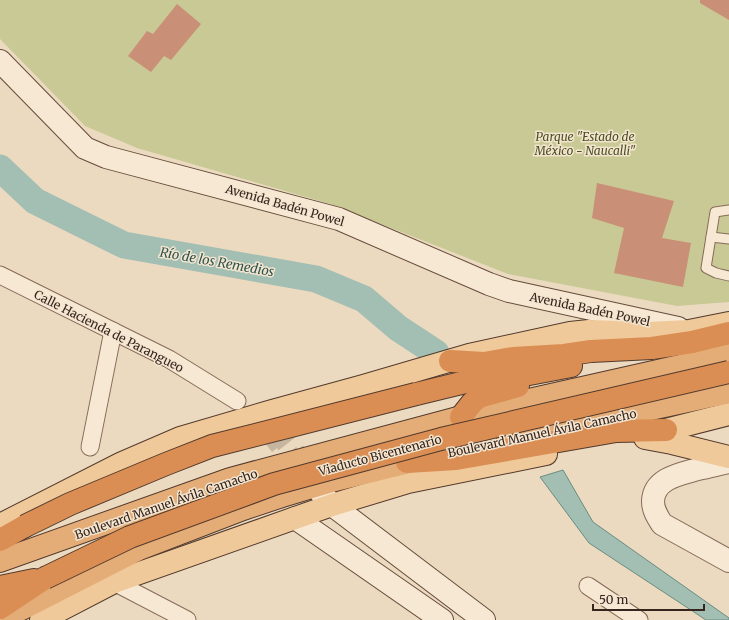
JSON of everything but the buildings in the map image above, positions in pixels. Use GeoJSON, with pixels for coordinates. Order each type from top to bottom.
{"type":"FeatureCollection","features":[{"type":"Feature","properties":{"kind":"highway"},"geometry":{"type":"LineString","coordinates":[[0,540],[70,504],[212,446],[416,394],[565,361],[591,351],[652,348],[692,342],[729,333]]}},
{"type":"Feature","properties":{"kind":"highway"},"geometry":{"type":"LineString","coordinates":[[565,361],[617,360],[729,340]]}},
{"type":"Feature","properties":{"kind":"highway","name":"Boulevard Manuel Ávila Camacho"},"geometry":{"type":"LineString","coordinates":[[0,561],[230,480],[461,417],[537,398],[729,355]]}},
{"type":"Feature","properties":{"kind":"highway"},"geometry":{"type":"LineString","coordinates":[[450,361],[484,363],[506,373],[543,380],[559,374],[565,361]]}},
{"type":"Feature","properties":{"kind":"highway","name":"Viaducto Bicentenario"},"geometry":{"type":"LineString","coordinates":[[0,608],[44,578],[130,537],[274,484],[440,439],[729,372]]}},
{"type":"Feature","properties":{"kind":"highway"},"geometry":{"type":"LineString","coordinates":[[461,417],[472,403],[506,373]]}},
{"type":"Feature","properties":{"kind":"highway","name":"Boulevard Manuel Ávila Camacho"},"geometry":{"type":"LineString","coordinates":[[0,620],[139,549],[243,509],[282,496],[335,480],[407,462],[729,392]]}},
{"type":"Feature","properties":{"kind":"highway"},"geometry":{"type":"LineString","coordinates":[[407,462],[456,459],[616,431],[666,430]]}},
{"type":"Feature","properties":{"kind":"highway","name":"Viaducto Bicentenario"},"geometry":{"type":"LineString","coordinates":[[0,587],[44,578]]}},
{"type":"Feature","properties":{"kind":"main road","name":"Avenida Badén Powel"},"geometry":{"type":"LineString","coordinates":[[0,61],[85,148],[106,157],[339,219],[509,291],[689,331]]}},
{"type":"Feature","properties":{"kind":"main road"},"geometry":{"type":"LineString","coordinates":[[0,525],[122,463],[180,438],[469,355],[570,333],[589,331],[648,334],[689,331],[729,322]]}},
{"type":"Feature","properties":{"kind":"main road","name":"Boulevard Manuel Ávila Camacho"},"geometry":{"type":"LineString","coordinates":[[41,620],[114,582],[295,518],[323,494],[408,482],[666,430],[729,414]]}},
{"type":"Feature","properties":{"kind":"main road"},"geometry":{"type":"LineString","coordinates":[[634,436],[672,443],[729,457]]}},
{"type":"Feature","properties":{"kind":"main road"},"geometry":{"type":"LineString","coordinates":[[729,462],[683,473],[664,481],[657,488],[653,496],[653,506],[656,515],[662,524],[729,561]]}},
{"type":"Feature","properties":{"kind":"main road"},"geometry":{"type":"LineString","coordinates":[[323,494],[484,620]]}},
{"type":"Feature","properties":{"kind":"main road"},"geometry":{"type":"LineString","coordinates":[[295,518],[438,619]]}},
{"type":"Feature","properties":{"kind":"street","name":"Calle Hacienda de Parangueo"},"geometry":{"type":"LineString","coordinates":[[1,281],[113,331],[169,359],[260,416]]}},
{"type":"Feature","properties":{"kind":"street"},"geometry":{"type":"LineString","coordinates":[[90,447],[113,331]]}},
{"type":"Feature","properties":{"kind":"street"},"geometry":{"type":"LineString","coordinates":[[114,582],[187,620]]}},
{"type":"Feature","properties":{"kind":"street"},"geometry":{"type":"LineString","coordinates":[[588,586],[639,620]]}},
{"type":"Feature","properties":{"kind":"lane"},"geometry":{"type":"LineString","coordinates":[[729,210],[715,212],[706,268],[716,273],[729,276]]}},
{"type":"Feature","properties":{"kind":"lane"},"geometry":{"type":"LineString","coordinates":[[711,237],[729,239]]}},
{"type":"Feature","properties":{"kind":"green space","name":"Parque \"Estado de México - Naucalli\""},"geometry":{"type":"Polygon","coordinates":[[[0,0],[729,0],[729,302],[677,306],[508,274],[330,204],[137,148],[85,126],[0,39],[0,0]]]}},
{"type":"Feature","properties":{"kind":"shaded area"},"geometry":{"type":"Polygon","coordinates":[[[563,470],[593,522],[729,618],[729,620],[706,620],[589,543],[540,477],[563,470]]]}},
{"type":"Feature","properties":{"kind":"waterway","name":"Río de los Remedios"},"geometry":{"type":"LineString","coordinates":[[0,168],[35,201],[124,245],[316,279],[364,299],[398,328],[436,353]]}},
{"type":"Feature","properties":{"kind":"tunnel"},"geometry":{"type":"LineString","coordinates":[[274,426],[311,474]]}},
{"type":"Feature","properties":{"kind":"tunnel"},"geometry":{"type":"LineString","coordinates":[[267,428],[305,476]]}}]}
